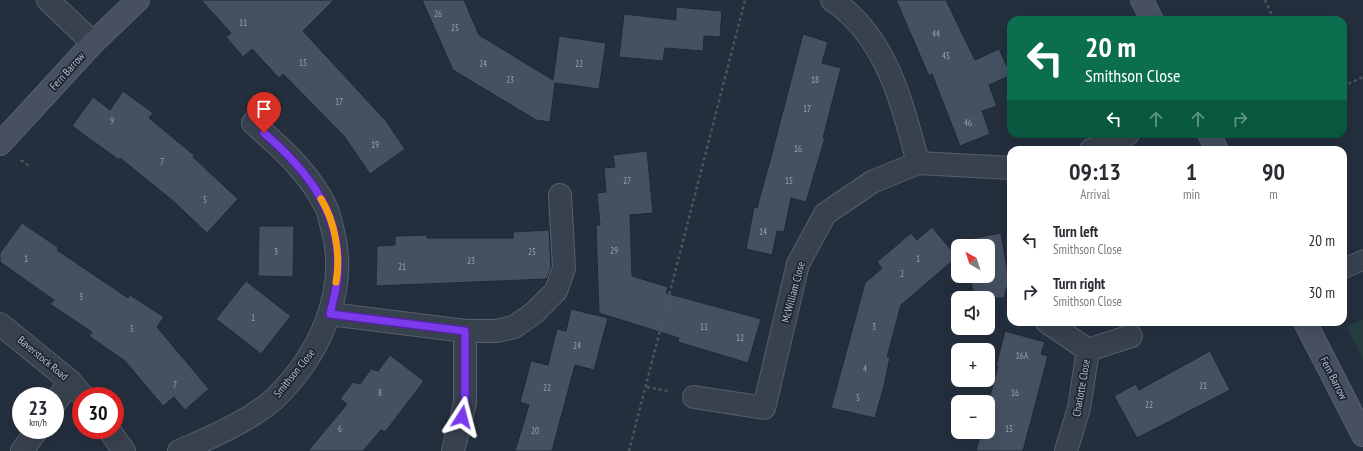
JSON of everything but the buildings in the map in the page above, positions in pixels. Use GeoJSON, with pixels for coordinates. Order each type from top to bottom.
{"type":"FeatureCollection","features":[{"type":"Feature","properties":{"kind":"street"},"geometry":{"type":"LineString","coordinates":[[48,0],[93,43]]}},
{"type":"Feature","properties":{"kind":"street","name":"Fern Barrow"},"geometry":{"type":"LineString","coordinates":[[0,144],[93,43],[138,0]]}},
{"type":"Feature","properties":{"kind":"street"},"geometry":{"type":"LineString","coordinates":[[832,0],[863,28],[890,72],[901,102],[918,163]]}},
{"type":"Feature","properties":{"kind":"street"},"geometry":{"type":"LineString","coordinates":[[1142,0],[1150,16]]}},
{"type":"Feature","properties":{"kind":"street","name":"Smithson Close"},"geometry":{"type":"LineString","coordinates":[[179,451],[238,423],[271,402],[295,375],[316,346],[330,314],[338,272],[336,240],[326,208],[305,173],[285,152],[253,124]]}},
{"type":"Feature","properties":{"kind":"street"},"geometry":{"type":"LineString","coordinates":[[1103,146],[1120,138]]}},
{"type":"Feature","properties":{"kind":"street","name":"McWilliam Close"},"geometry":{"type":"LineString","coordinates":[[694,397],[764,408],[798,264],[826,214],[872,182],[918,163],[1007,168]]}},
{"type":"Feature","properties":{"kind":"street"},"geometry":{"type":"LineString","coordinates":[[330,314],[465,331],[496,331],[514,327],[534,313],[556,291],[564,268],[560,195]]}},
{"type":"Feature","properties":{"kind":"street","name":"Baverstock Road"},"geometry":{"type":"LineString","coordinates":[[0,324],[75,387]]}},
{"type":"Feature","properties":{"kind":"street","name":"Charlotte Close"},"geometry":{"type":"LineString","coordinates":[[1053,326],[1088,350],[1079,408],[1066,451]]}},
{"type":"Feature","properties":{"kind":"street","name":"Fern Barrow"},"geometry":{"type":"LineString","coordinates":[[1307,326],[1363,435]]}},
{"type":"Feature","properties":{"kind":"street"},"geometry":{"type":"LineString","coordinates":[[453,451],[465,403],[465,331]]}},
{"type":"Feature","properties":{"kind":"street"},"geometry":{"type":"LineString","coordinates":[[1088,350],[1131,336]]}},
{"type":"Feature","properties":{"kind":"street"},"geometry":{"type":"LineString","coordinates":[[22,451],[31,439]]}},
{"type":"Feature","properties":{"kind":"street"},"geometry":{"type":"LineString","coordinates":[[115,439],[124,451]]}},
{"type":"Feature","properties":{"kind":"lane"},"geometry":{"type":"LineString","coordinates":[[1347,267],[1363,260]]}},
{"type":"Feature","properties":{"kind":"path"},"geometry":{"type":"LineString","coordinates":[[629,451],[745,0]]}},
{"type":"Feature","properties":{"kind":"path"},"geometry":{"type":"LineString","coordinates":[[1265,0],[1272,16]]}},
{"type":"Feature","properties":{"kind":"path"},"geometry":{"type":"LineString","coordinates":[[1347,84],[1363,77]]}},
{"type":"Feature","properties":{"kind":"green space"},"geometry":{"type":"Polygon","coordinates":[[[1363,319],[1363,360],[1346,326],[1363,319]]]}},
{"type":"Feature","properties":{"kind":"slow traffic"},"geometry":{"type":"LineString","coordinates":[[321,199],[326,208],[336,240],[338,272],[336,282]]}},
{"type":"Feature","properties":{"kind":"route"},"geometry":{"type":"LineString","coordinates":[[264,133],[305,173],[326,208],[336,240],[338,272],[330,314],[465,331],[465,403],[462,417]]}}]}
